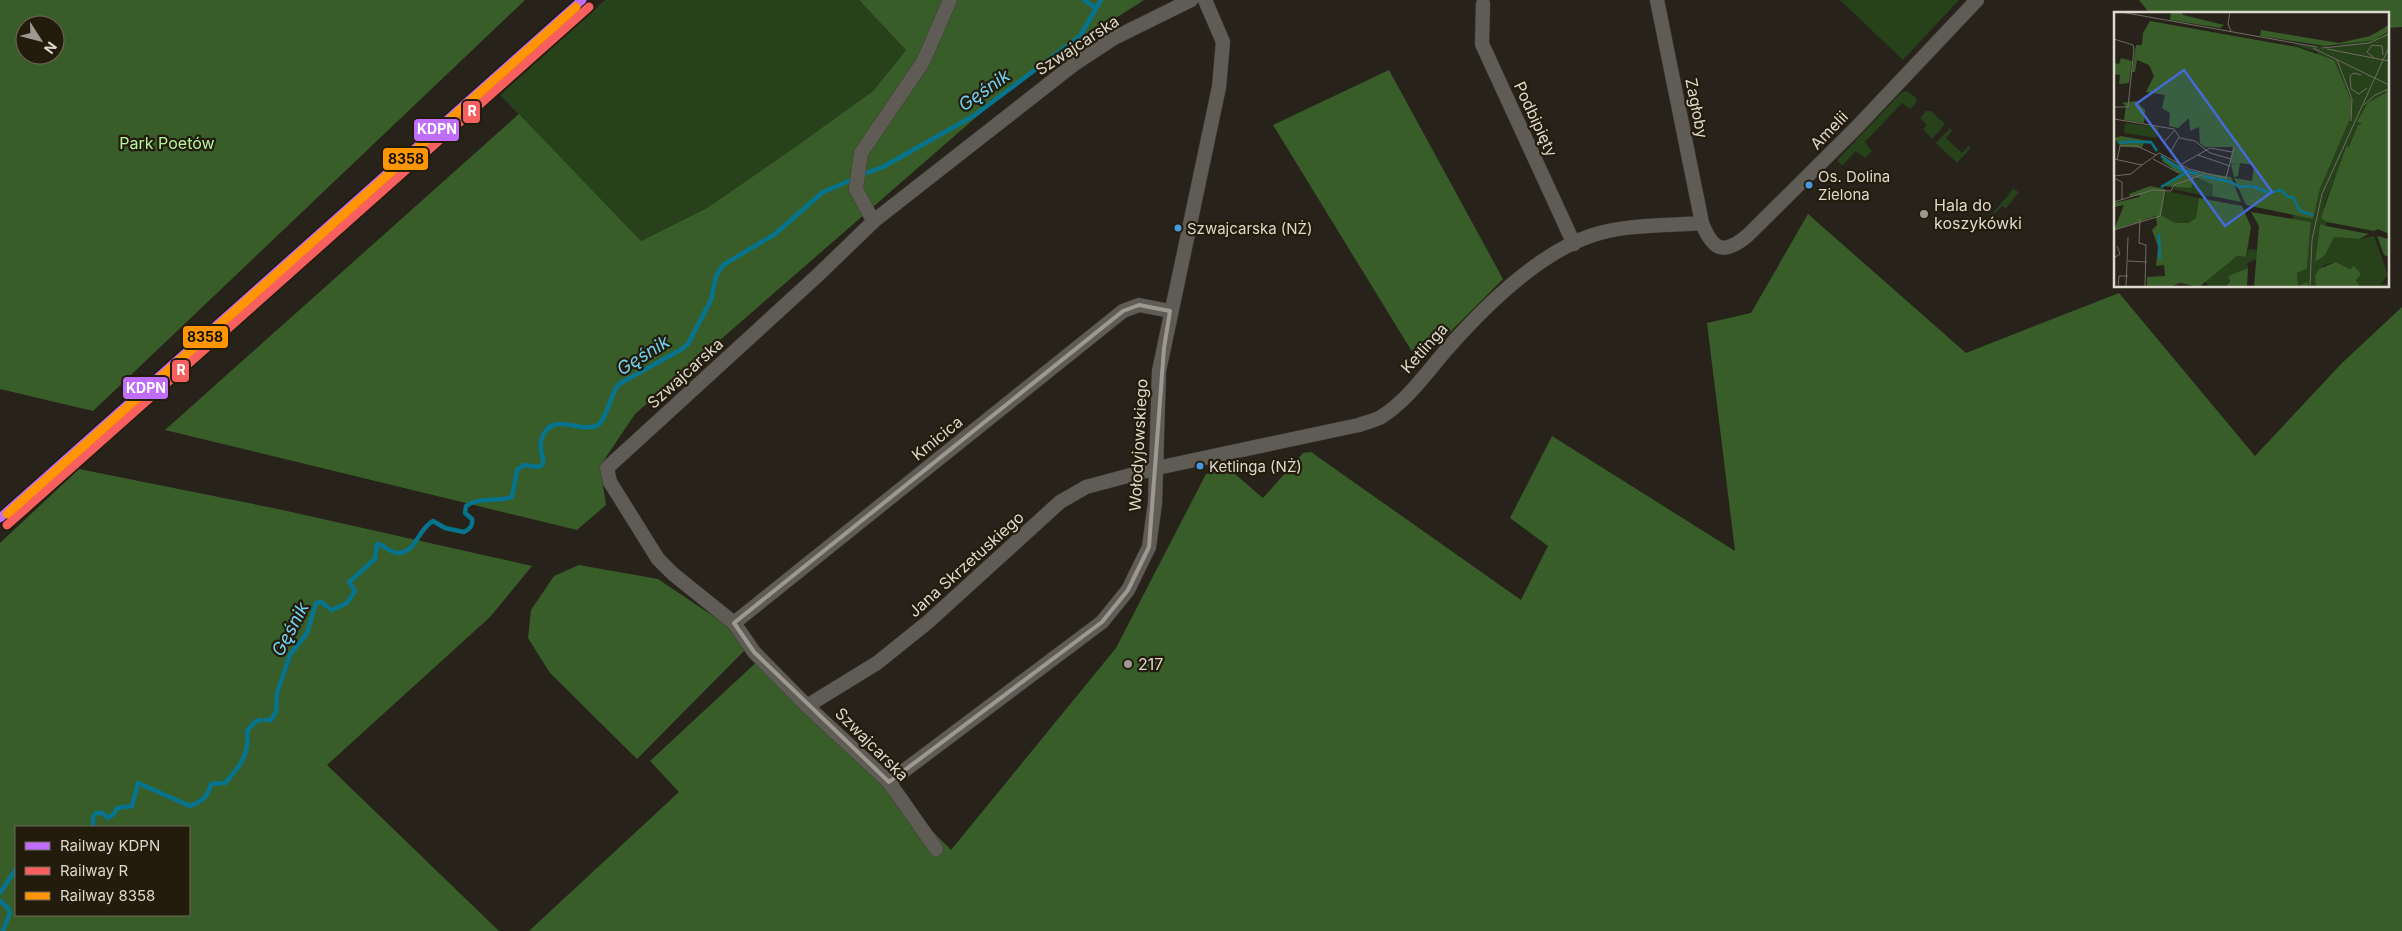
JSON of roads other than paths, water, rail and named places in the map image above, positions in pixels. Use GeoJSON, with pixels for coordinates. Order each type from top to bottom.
{"type":"FeatureCollection","features":[{"type":"Feature","properties":{"kind":"street"},"geometry":{"type":"LineString","coordinates":[[875,220],[870,215],[856,189],[861,153],[922,62],[950,0]]}},
{"type":"Feature","properties":{"kind":"street","name":"Szwajcarska"},"geometry":{"type":"LineString","coordinates":[[936,849],[889,782],[807,706],[754,652],[734,623],[673,574],[658,559],[610,482],[607,468],[818,275],[875,220],[1073,65],[1114,38],[1191,0]]}},
{"type":"Feature","properties":{"kind":"street","name":"Wołodyjowskiego"},"geometry":{"type":"LineString","coordinates":[[889,782],[1102,622],[1128,590],[1149,547],[1157,468],[1159,371],[1170,311],[1219,87],[1222,59],[1223,42],[1205,0]]}},
{"type":"Feature","properties":{"kind":"street","name":"Zagłoby"},"geometry":{"type":"LineString","coordinates":[[1657,0],[1702,223]]}},
{"type":"Feature","properties":{"kind":"street","name":"Amelii"},"geometry":{"type":"LineString","coordinates":[[1702,223],[1713,243],[1722,249],[1732,248],[1739,243],[1827,158],[1977,0]]}},
{"type":"Feature","properties":{"kind":"street","name":"Podbipięty"},"geometry":{"type":"LineString","coordinates":[[1483,4],[1482,44],[1574,244]]}},
{"type":"Feature","properties":{"kind":"street","name":"Ketlinga"},"geometry":{"type":"LineString","coordinates":[[1157,468],[1359,425],[1380,418],[1401,400],[1463,330],[1538,264],[1574,244],[1610,231],[1702,223]]}},
{"type":"Feature","properties":{"kind":"street","name":"Kmicica"},"geometry":{"type":"LineString","coordinates":[[734,623],[1123,311],[1139,305],[1170,311]]}},
{"type":"Feature","properties":{"kind":"street","name":"Jana Skrzetuskiego"},"geometry":{"type":"LineString","coordinates":[[807,706],[877,663],[935,616],[1060,502],[1086,487],[1157,468]]}},
{"type":"Feature","properties":{"kind":"waterway"},"geometry":{"type":"LineString","coordinates":[[1084,0],[1096,8]]}},
{"type":"Feature","properties":{"kind":"waterway","name":"Gęśnik"},"geometry":{"type":"LineString","coordinates":[[861,175],[883,167],[975,115],[1080,36],[1101,0]]}},
{"type":"Feature","properties":{"kind":"waterway","name":"Gęśnik"},"geometry":{"type":"LineString","coordinates":[[266,720],[271,720],[276,712],[277,693],[290,655],[307,633],[316,603],[321,602],[332,610],[347,603],[355,591],[349,582],[375,559],[377,544],[395,553],[405,551],[414,544],[424,529],[433,521],[445,528],[464,532],[472,524],[472,519],[465,513],[466,506],[476,502],[512,497],[517,470],[524,465],[539,467],[543,464],[541,441],[545,431],[551,426],[559,424],[583,427],[598,425],[604,417],[619,384],[688,344],[711,300],[716,276],[723,265],[775,234],[823,192],[856,178]]}},
{"type":"Feature","properties":{"kind":"waterway","name":"Gęśnik"},"geometry":{"type":"LineString","coordinates":[[93,826],[93,817],[96,813],[102,813],[108,818],[114,814],[117,808],[132,806],[138,783],[190,806],[201,801],[206,796],[211,784],[225,783],[235,771],[245,754],[248,739],[247,731],[256,721],[261,720]]}},
{"type":"Feature","properties":{"kind":"waterway","name":"Gęśnik"},"geometry":{"type":"LineString","coordinates":[[0,893],[15,870]]}},
{"type":"Feature","properties":{"kind":"waterway","name":"Gęśnik"},"geometry":{"type":"LineString","coordinates":[[0,901],[8,908],[10,913],[3,931]]}},
{"type":"Feature","properties":{"kind":"rail line","name":"KDPN"},"geometry":{"type":"LineString","coordinates":[[0,518],[582,0]]}},
{"type":"Feature","properties":{"kind":"rail line","name":"8358"},"geometry":{"type":"LineString","coordinates":[[7,514],[576,7]]}},
{"type":"Feature","properties":{"kind":"rail line","name":"R"},"geometry":{"type":"LineString","coordinates":[[7,525],[589,7]]}},
{"type":"Feature","properties":{"kind":"place","name":"Os. Dolina Zielona"},"geometry":{"type":"Point","coordinates":[1809,185]}},
{"type":"Feature","properties":{"kind":"place","name":"Hala do koszykówki"},"geometry":{"type":"Point","coordinates":[1924,214]}},
{"type":"Feature","properties":{"kind":"place","name":"Szwajcarska (NŻ)"},"geometry":{"type":"Point","coordinates":[1178,228]}},
{"type":"Feature","properties":{"kind":"place","name":"Ketlinga (NŻ)"},"geometry":{"type":"Point","coordinates":[1200,466]}},
{"type":"Feature","properties":{"kind":"place","name":"217"},"geometry":{"type":"Point","coordinates":[1128,664]}},
{"type":"Feature","properties":{"kind":"park label","name":"Park Poetów"},"geometry":{"type":"Point","coordinates":[167,143]}}]}
